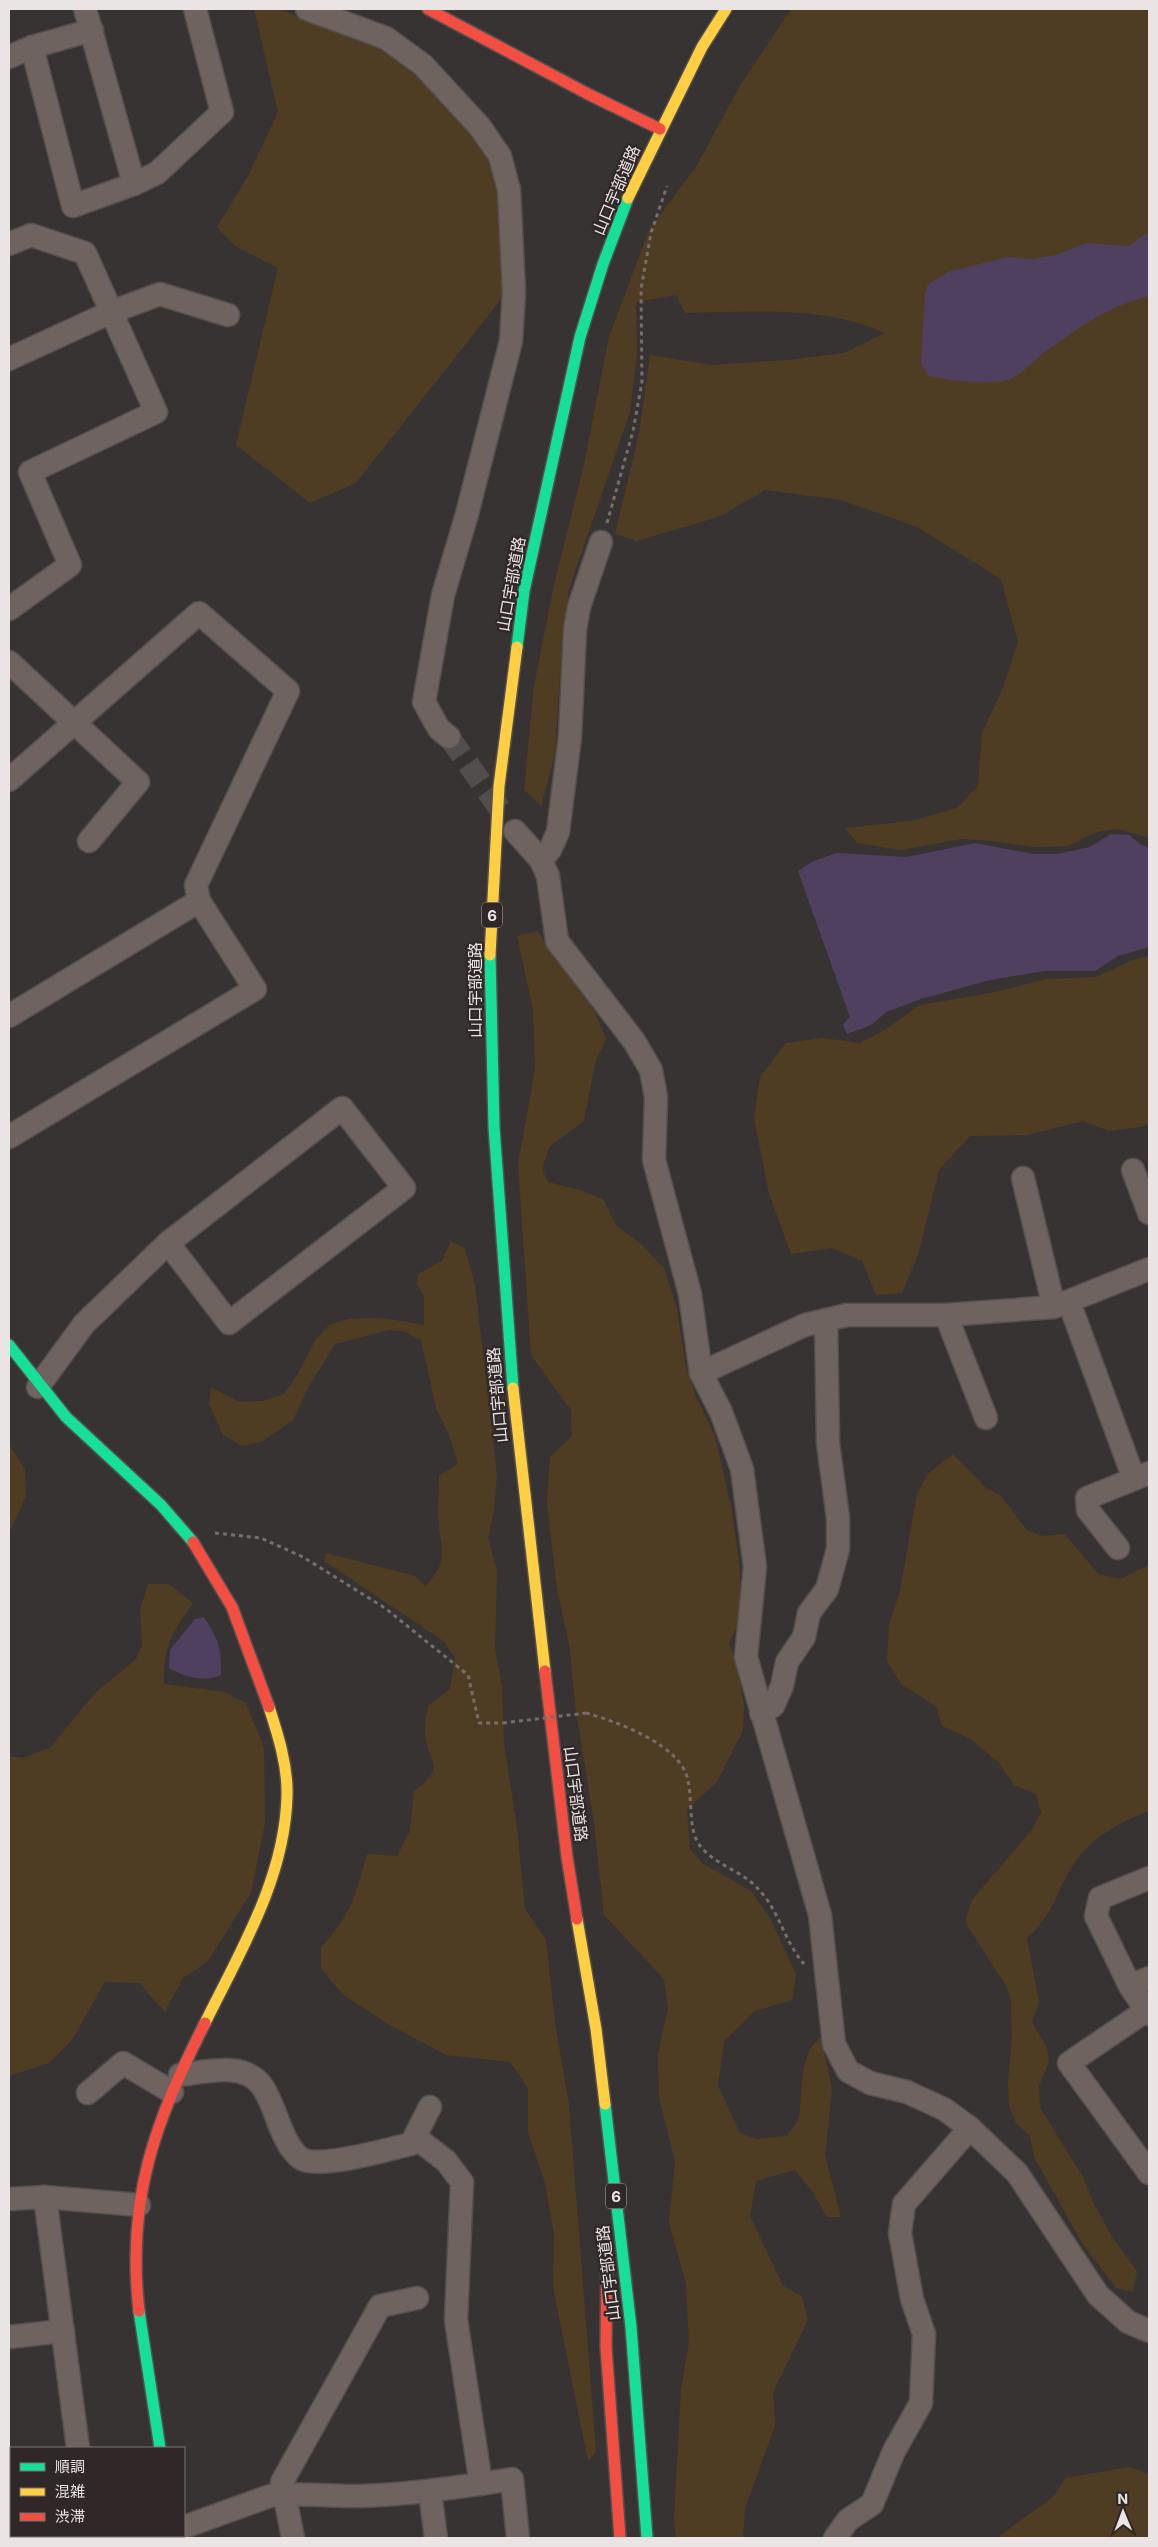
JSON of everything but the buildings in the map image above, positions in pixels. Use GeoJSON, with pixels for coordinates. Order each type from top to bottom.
{"type":"FeatureCollection","features":[{"type":"Feature","properties":{"kind":"main road"},"geometry":{"type":"LineString","coordinates":[[428,9],[513,55],[660,129]]}},
{"type":"Feature","properties":{"kind":"main road","name":"山口宇部道路"},"geometry":{"type":"LineString","coordinates":[[647,2538],[631,2327],[596,2029],[567,1856],[516,1432],[503,1274],[490,965],[493,875],[499,786],[524,591],[580,338],[603,264],[633,185],[702,47],[726,9]]}},
{"type":"Feature","properties":{"kind":"main road"},"geometry":{"type":"LineString","coordinates":[[9,1345],[38,1387],[88,1439],[163,1507],[209,1564],[228,1599],[276,1730],[284,1763],[287,1795],[285,1820],[273,1878],[156,2129],[147,2161],[139,2205],[134,2255],[137,2314],[160,2447]]}},
{"type":"Feature","properties":{"kind":"main road","name":"山口宇部道路"},"geometry":{"type":"LineString","coordinates":[[567,1856],[576,1980]]}},
{"type":"Feature","properties":{"kind":"main road","name":"山口宇部道路"},"geometry":{"type":"LineString","coordinates":[[620,2538],[606,2347],[606,2242],[621,2383]]}},
{"type":"Feature","properties":{"kind":"main road"},"geometry":{"type":"LineString","coordinates":[[631,2327],[651,2433]]}},
{"type":"Feature","properties":{"kind":"main road"},"geometry":{"type":"LineString","coordinates":[[630,2503],[631,2538]]}},
{"type":"Feature","properties":{"kind":"street"},"geometry":{"type":"LineString","coordinates":[[85,9],[134,184]]}},
{"type":"Feature","properties":{"kind":"street"},"geometry":{"type":"LineString","coordinates":[[32,47],[73,206],[134,184],[156,173],[222,112],[195,9]]}},
{"type":"Feature","properties":{"kind":"street"},"geometry":{"type":"LineString","coordinates":[[307,9],[386,38],[423,65],[459,103],[500,156],[510,190],[514,292],[511,341],[477,477],[443,595],[424,702],[439,729],[449,737]]}},
{"type":"Feature","properties":{"kind":"street"},"geometry":{"type":"LineString","coordinates":[[9,57],[32,47],[92,30]]}},
{"type":"Feature","properties":{"kind":"street"},"geometry":{"type":"LineString","coordinates":[[9,244],[31,235],[85,253],[156,412],[30,472],[70,565],[9,609]]}},
{"type":"Feature","properties":{"kind":"street"},"geometry":{"type":"LineString","coordinates":[[9,359],[111,312],[160,294],[228,314]]}},
{"type":"Feature","properties":{"kind":"street"},"geometry":{"type":"LineString","coordinates":[[541,860],[550,850],[558,832],[570,737],[575,630],[579,607],[601,542]]}},
{"type":"Feature","properties":{"kind":"street"},"geometry":{"type":"LineString","coordinates":[[9,780],[198,614],[288,691],[196,885],[199,901],[255,989],[9,1137]]}},
{"type":"Feature","properties":{"kind":"street"},"geometry":{"type":"LineString","coordinates":[[9,662],[138,782],[89,841]]}},
{"type":"Feature","properties":{"kind":"street"},"geometry":{"type":"LineString","coordinates":[[515,832],[541,860],[548,876],[557,941],[634,1041],[651,1070],[656,1097],[654,1160],[690,1294],[701,1373],[722,1412],[742,1470],[756,1567],[746,1657],[820,1915],[834,2044],[848,2071],[870,2083],[907,2092],[944,2109],[970,2128],[1017,2173],[1098,2295],[1128,2322],[1149,2331]]}},
{"type":"Feature","properties":{"kind":"street"},"geometry":{"type":"LineString","coordinates":[[9,1016],[199,901]]}},
{"type":"Feature","properties":{"kind":"street"},"geometry":{"type":"LineString","coordinates":[[38,1387],[84,1324],[168,1244],[342,1108],[404,1188],[229,1323],[168,1244]]}},
{"type":"Feature","properties":{"kind":"street"},"geometry":{"type":"LineString","coordinates":[[1132,1170],[1149,1212]]}},
{"type":"Feature","properties":{"kind":"street"},"geometry":{"type":"LineString","coordinates":[[1023,1178],[1061,1305],[1142,1476],[1087,1498],[1088,1510],[1118,1548]]}},
{"type":"Feature","properties":{"kind":"street"},"geometry":{"type":"LineString","coordinates":[[701,1373],[805,1324],[847,1315],[946,1314],[1061,1305],[1149,1269]]}},
{"type":"Feature","properties":{"kind":"street"},"geometry":{"type":"LineString","coordinates":[[946,1314],[986,1418]]}},
{"type":"Feature","properties":{"kind":"street"},"geometry":{"type":"LineString","coordinates":[[761,1713],[773,1706],[782,1686],[786,1662],[804,1637],[809,1613],[827,1589],[838,1549],[838,1518],[828,1443],[826,1320]]}},
{"type":"Feature","properties":{"kind":"street"},"geometry":{"type":"LineString","coordinates":[[1149,1878],[1100,1898],[1096,1916],[1140,1982],[1148,2012],[1069,2063],[1149,2173]]}},
{"type":"Feature","properties":{"kind":"street"},"geometry":{"type":"LineString","coordinates":[[88,2093],[123,2063],[176,2083],[230,2071],[240,2071],[254,2077],[263,2087],[287,2142],[302,2159],[333,2161],[411,2144],[430,2107]]}},
{"type":"Feature","properties":{"kind":"street"},"geometry":{"type":"LineString","coordinates":[[835,2538],[848,2520],[872,2504],[894,2451],[922,2403],[924,2334],[912,2299],[900,2233],[904,2204],[970,2128]]}},
{"type":"Feature","properties":{"kind":"street"},"geometry":{"type":"LineString","coordinates":[[415,2137],[446,2161],[462,2182],[456,2320],[481,2484]]}},
{"type":"Feature","properties":{"kind":"street"},"geometry":{"type":"LineString","coordinates":[[9,2199],[45,2197],[139,2205]]}},
{"type":"Feature","properties":{"kind":"street"},"geometry":{"type":"LineString","coordinates":[[45,2197],[78,2447]]}},
{"type":"Feature","properties":{"kind":"street"},"geometry":{"type":"LineString","coordinates":[[293,2538],[282,2482],[380,2306],[418,2298]]}},
{"type":"Feature","properties":{"kind":"street"},"geometry":{"type":"LineString","coordinates":[[9,2337],[63,2331]]}},
{"type":"Feature","properties":{"kind":"street"},"geometry":{"type":"LineString","coordinates":[[185,2527],[270,2496],[284,2494],[360,2496],[430,2492],[512,2479],[518,2538]]}},
{"type":"Feature","properties":{"kind":"street"},"geometry":{"type":"LineString","coordinates":[[430,2492],[436,2538]]}},
{"type":"Feature","properties":{"kind":"path"},"geometry":{"type":"LineString","coordinates":[[601,542],[618,488],[638,402],[642,356],[641,289],[651,233],[666,186]]}},
{"type":"Feature","properties":{"kind":"path"},"geometry":{"type":"LineString","coordinates":[[186,1534],[217,1533],[261,1538],[304,1556],[385,1608],[468,1675],[479,1723],[503,1723],[586,1713],[661,1745],[681,1762],[688,1780],[696,1840],[708,1854],[749,1881],[762,1893],[772,1905],[795,1952],[804,1964],[826,1972]]}},
{"type":"Feature","properties":{"kind":"shaded area"},"geometry":{"type":"Polygon","coordinates":[[[254,9],[280,9],[313,23],[376,41],[416,66],[459,113],[495,172],[506,293],[356,483],[310,503],[236,445],[278,268],[235,246],[217,227],[248,176],[278,112],[254,9]]]}},
{"type":"Feature","properties":{"kind":"shaded area"},"geometry":{"type":"Polygon","coordinates":[[[791,9],[1149,9],[1149,838],[1118,829],[1096,832],[1068,846],[1034,847],[961,839],[901,850],[857,843],[845,828],[911,821],[957,808],[978,786],[982,733],[1003,688],[1018,642],[1001,579],[917,527],[841,500],[765,490],[721,516],[637,541],[615,534],[639,434],[650,355],[712,365],[788,360],[844,353],[885,333],[861,324],[812,314],[786,312],[685,313],[676,295],[636,302],[637,352],[630,412],[569,589],[562,641],[555,754],[541,806],[524,790],[534,686],[554,585],[583,469],[609,337],[649,230],[696,167],[741,84],[791,9]]]}},
{"type":"Feature","properties":{"kind":"shaded area"},"geometry":{"type":"Polygon","coordinates":[[[1149,234],[1149,296],[1134,300],[1093,319],[1042,354],[1012,378],[1005,381],[984,382],[937,378],[929,376],[921,363],[925,294],[928,284],[948,272],[1008,257],[1033,259],[1056,255],[1087,243],[1129,246],[1144,235],[1149,234]]]}},
{"type":"Feature","properties":{"kind":"shaded area"},"geometry":{"type":"Polygon","coordinates":[[[1111,834],[1129,835],[1140,844],[1149,848],[1149,947],[1118,956],[1095,971],[1044,971],[990,980],[921,999],[886,1012],[871,1025],[847,1034],[843,1025],[850,1017],[798,871],[812,862],[836,853],[907,857],[975,843],[1033,854],[1057,854],[1090,847],[1111,834]]]}},
{"type":"Feature","properties":{"kind":"shaded area"},"geometry":{"type":"Polygon","coordinates":[[[538,931],[547,947],[594,1010],[606,1039],[595,1063],[584,1121],[549,1147],[542,1169],[548,1182],[583,1191],[604,1200],[615,1224],[643,1246],[664,1268],[677,1309],[685,1363],[695,1394],[715,1436],[732,1511],[739,1562],[742,1616],[729,1643],[736,1662],[744,1705],[743,1730],[717,1782],[687,1809],[690,1849],[702,1863],[751,1891],[770,1918],[796,1974],[792,2000],[755,2011],[724,2041],[718,2086],[740,2133],[757,2139],[787,2136],[798,2119],[803,2074],[808,2054],[821,2036],[832,2090],[825,2155],[841,2217],[827,2217],[812,2191],[795,2170],[756,2181],[750,2216],[783,2286],[802,2296],[808,2320],[773,2392],[775,2426],[745,2508],[743,2538],[676,2538],[674,2520],[681,2390],[689,2342],[686,2283],[669,2223],[675,2161],[659,2097],[658,2054],[668,2008],[664,1979],[604,1915],[594,1823],[575,1704],[570,1649],[557,1589],[547,1503],[550,1457],[572,1436],[571,1410],[531,1355],[518,1164],[535,1070],[533,1009],[517,936],[538,931]]]}},
{"type":"Feature","properties":{"kind":"shaded area"},"geometry":{"type":"Polygon","coordinates":[[[1149,956],[1149,1124],[1109,1131],[1083,1121],[1027,1135],[970,1136],[939,1170],[918,1255],[902,1293],[876,1295],[862,1261],[832,1248],[791,1254],[769,1194],[754,1118],[760,1077],[786,1043],[822,1038],[860,1043],[885,1030],[920,1005],[991,993],[1046,979],[1096,977],[1133,960],[1149,956]]]}},
{"type":"Feature","properties":{"kind":"shaded area"},"geometry":{"type":"Polygon","coordinates":[[[451,1241],[465,1249],[475,1285],[497,1476],[494,1510],[488,1538],[497,1571],[495,1649],[502,1686],[504,1744],[517,1828],[525,1909],[546,1940],[555,2023],[569,2105],[596,2452],[588,2461],[553,2287],[554,2234],[545,2183],[528,2132],[528,2088],[510,2062],[446,2055],[388,2024],[343,1995],[321,1968],[321,1947],[339,1925],[351,1904],[367,1854],[397,1856],[410,1831],[414,1791],[425,1782],[433,1769],[425,1733],[428,1706],[450,1689],[455,1658],[445,1642],[324,1561],[326,1553],[415,1576],[425,1586],[439,1568],[442,1552],[438,1515],[439,1476],[458,1464],[450,1437],[436,1408],[421,1340],[403,1331],[389,1330],[335,1344],[308,1388],[293,1420],[263,1441],[242,1446],[223,1435],[209,1404],[211,1387],[239,1402],[262,1401],[284,1394],[298,1374],[316,1339],[329,1325],[347,1319],[384,1318],[424,1325],[424,1295],[417,1285],[418,1274],[442,1261],[451,1241]]]}},
{"type":"Feature","properties":{"kind":"shaded area"},"geometry":{"type":"Polygon","coordinates":[[[9,1444],[25,1470],[26,1496],[9,1533],[9,1444]]]}},
{"type":"Feature","properties":{"kind":"shaded area"},"geometry":{"type":"Polygon","coordinates":[[[953,1454],[986,1488],[1000,1495],[1027,1530],[1042,1536],[1065,1534],[1098,1574],[1121,1579],[1149,1565],[1149,1811],[1104,1833],[1085,1850],[1064,1880],[1043,1921],[1027,1938],[1039,2003],[1032,2022],[1047,2048],[1049,2062],[1039,2086],[1040,2108],[1083,2177],[1095,2206],[1114,2240],[1137,2271],[1133,2292],[1116,2288],[1082,2243],[1034,2157],[1030,2136],[1016,2123],[1009,2106],[1008,2081],[1012,2038],[1011,2001],[1007,1987],[965,1922],[972,1900],[1031,1831],[1041,1812],[1036,1794],[1014,1785],[999,1763],[971,1739],[942,1726],[936,1706],[902,1685],[887,1661],[889,1625],[900,1591],[917,1494],[927,1475],[953,1454]]]}},
{"type":"Feature","properties":{"kind":"shaded area"},"geometry":{"type":"Polygon","coordinates":[[[148,1584],[169,1584],[193,1603],[170,1640],[165,1660],[164,1684],[224,1692],[246,1703],[264,1748],[265,1823],[251,1893],[207,1962],[183,1978],[165,2012],[139,1983],[105,1982],[72,2040],[49,2063],[9,2076],[9,1756],[23,1758],[51,1747],[95,1693],[136,1659],[142,1645],[140,1610],[148,1584]]]}},
{"type":"Feature","properties":{"kind":"shaded area"},"geometry":{"type":"Polygon","coordinates":[[[204,1617],[218,1644],[220,1658],[221,1675],[208,1679],[195,1678],[169,1668],[170,1650],[195,1619],[204,1617]]]}},
{"type":"Feature","properties":{"kind":"shaded area"},"geometry":{"type":"Polygon","coordinates":[[[1129,2467],[1149,2474],[1149,2538],[997,2538],[1054,2496],[1066,2478],[1129,2467]]]}},
{"type":"Feature","properties":{"kind":"tunnel"},"geometry":{"type":"LineString","coordinates":[[449,737],[502,812]]}},
{"type":"Feature","properties":{"kind":"traffic: fast"},"geometry":{"type":"LineString","coordinates":[[517,647],[524,591],[580,337],[603,264],[628,198]]}},
{"type":"Feature","properties":{"kind":"traffic: fast"},"geometry":{"type":"LineString","coordinates":[[490,955],[494,1127],[513,1388]]}},
{"type":"Feature","properties":{"kind":"traffic: fast"},"geometry":{"type":"LineString","coordinates":[[9,1345],[66,1417],[161,1505],[193,1542]]}},
{"type":"Feature","properties":{"kind":"traffic: fast"},"geometry":{"type":"LineString","coordinates":[[605,2104],[631,2327],[647,2538]]}},
{"type":"Feature","properties":{"kind":"traffic: fast"},"geometry":{"type":"LineString","coordinates":[[139,2311],[160,2447]]}},
{"type":"Feature","properties":{"kind":"traffic: slow"},"geometry":{"type":"LineString","coordinates":[[628,198],[702,47],[726,9]]}},
{"type":"Feature","properties":{"kind":"traffic: slow"},"geometry":{"type":"LineString","coordinates":[[490,955],[499,786],[517,647]]}},
{"type":"Feature","properties":{"kind":"traffic: slow"},"geometry":{"type":"LineString","coordinates":[[513,1388],[545,1671]]}},
{"type":"Feature","properties":{"kind":"traffic: slow"},"geometry":{"type":"LineString","coordinates":[[205,2023],[246,1942],[269,1885],[278,1856],[284,1826],[287,1785],[279,1740],[269,1707]]}},
{"type":"Feature","properties":{"kind":"traffic: slow"},"geometry":{"type":"LineString","coordinates":[[577,1919],[596,2029],[605,2104]]}},
{"type":"Feature","properties":{"kind":"traffic: jam"},"geometry":{"type":"LineString","coordinates":[[428,9],[590,95],[660,129]]}},
{"type":"Feature","properties":{"kind":"traffic: jam"},"geometry":{"type":"LineString","coordinates":[[193,1542],[232,1607],[269,1707]]}},
{"type":"Feature","properties":{"kind":"traffic: jam"},"geometry":{"type":"LineString","coordinates":[[545,1671],[567,1857],[577,1919]]}},
{"type":"Feature","properties":{"kind":"traffic: jam"},"geometry":{"type":"LineString","coordinates":[[139,2311],[136,2270],[137,2232],[141,2196],[148,2162],[172,2094],[205,2023]]}},
{"type":"Feature","properties":{"kind":"traffic: jam"},"geometry":{"type":"LineString","coordinates":[[607,2247],[606,2347],[620,2538]]}}]}
